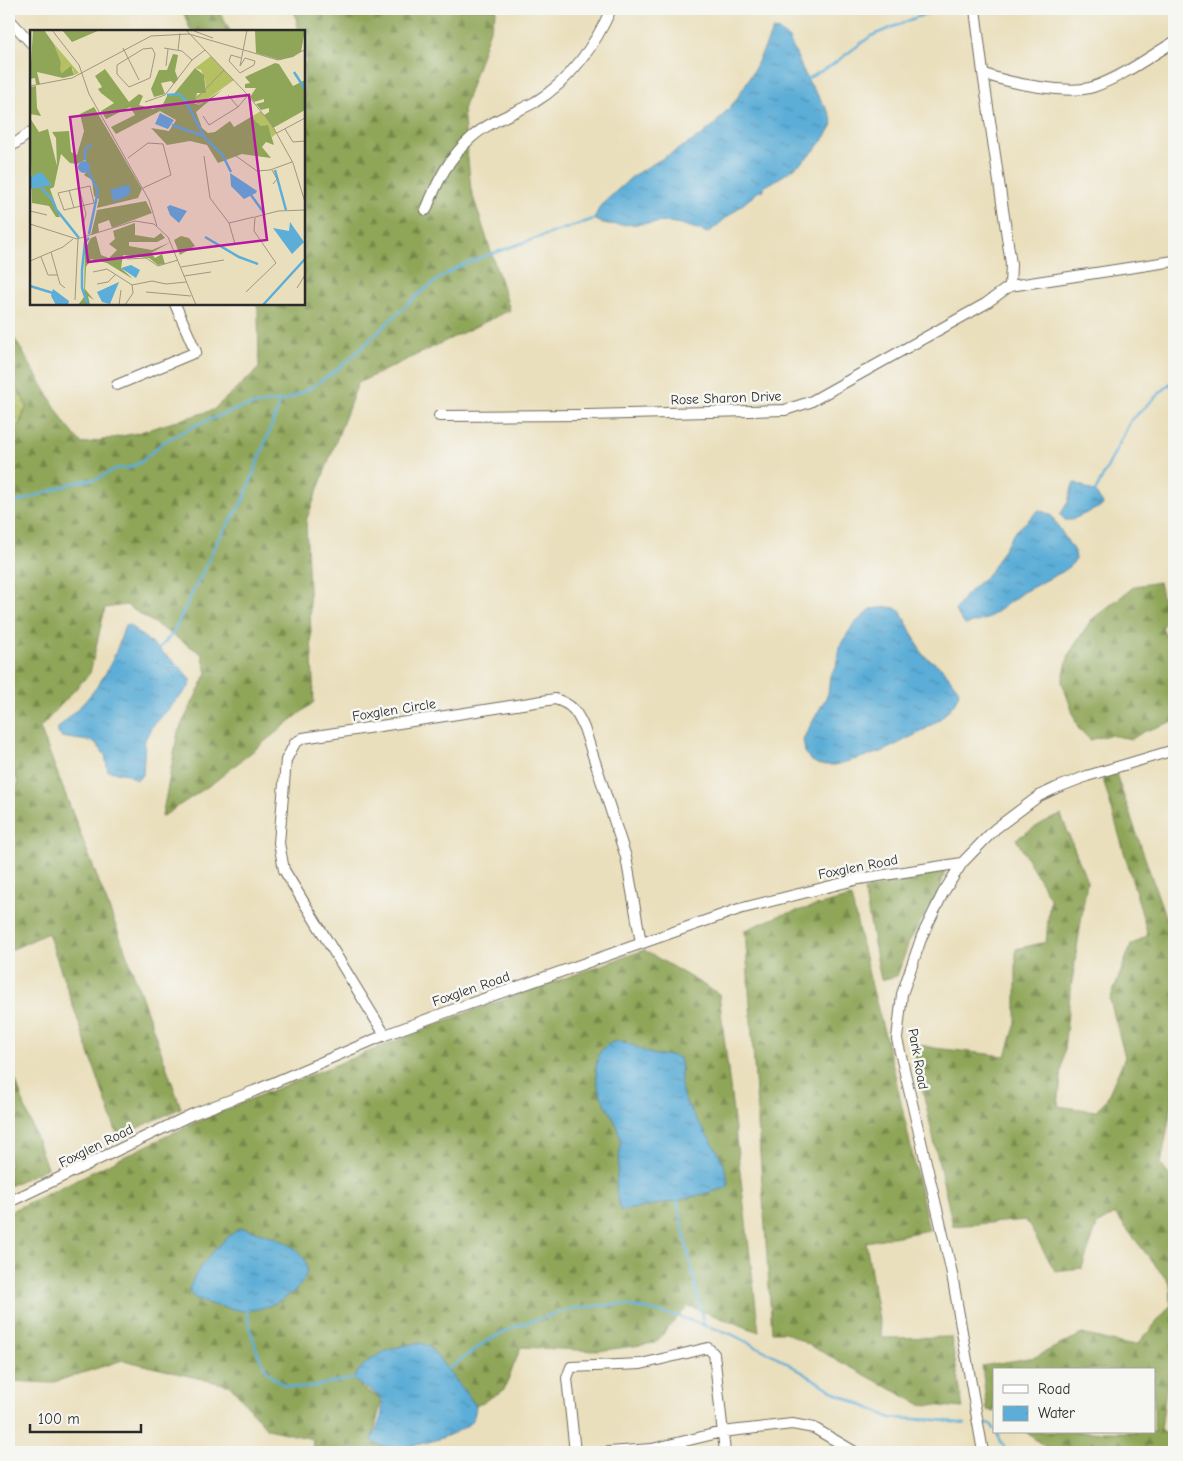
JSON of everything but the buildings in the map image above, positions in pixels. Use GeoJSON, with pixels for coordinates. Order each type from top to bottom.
{"type":"FeatureCollection","features":[{"type":"Feature","properties":{"kind":"street"},"geometry":{"type":"LineString","coordinates":[[426,210],[436,183],[460,148],[480,130],[536,101],[576,66],[597,38],[611,9]]}},
{"type":"Feature","properties":{"kind":"street"},"geometry":{"type":"LineString","coordinates":[[975,9],[1011,264],[1010,286]]}},
{"type":"Feature","properties":{"kind":"street"},"geometry":{"type":"LineString","coordinates":[[9,19],[30,42]]}},
{"type":"Feature","properties":{"kind":"street"},"geometry":{"type":"LineString","coordinates":[[984,73],[1008,82],[1084,89],[1105,82],[1174,42]]}},
{"type":"Feature","properties":{"kind":"street"},"geometry":{"type":"LineString","coordinates":[[9,148],[30,133]]}},
{"type":"Feature","properties":{"kind":"street","name":"Rose Sharon Drive"},"geometry":{"type":"LineString","coordinates":[[439,416],[588,416],[785,410],[800,407],[985,304],[1010,286],[1174,261]]}},
{"type":"Feature","properties":{"kind":"street"},"geometry":{"type":"LineString","coordinates":[[117,386],[196,352],[175,305]]}},
{"type":"Feature","properties":{"kind":"street","name":"Foxglen Circle"},"geometry":{"type":"LineString","coordinates":[[385,1034],[284,870],[280,856],[279,843],[286,760],[295,743],[303,738],[555,699],[567,702],[574,708],[584,728],[624,851],[641,943]]}},
{"type":"Feature","properties":{"kind":"street","name":"Park Road"},"geometry":{"type":"LineString","coordinates":[[983,1452],[951,1269],[897,1040],[902,994],[922,936],[943,893],[962,864],[995,829],[1039,796],[1087,776],[1174,750]]}},
{"type":"Feature","properties":{"kind":"street","name":"Foxglen Road"},"geometry":{"type":"LineString","coordinates":[[9,1202],[194,1114],[254,1091],[385,1034],[641,943],[739,909],[775,899],[859,879],[962,864]]}},
{"type":"Feature","properties":{"kind":"street"},"geometry":{"type":"LineString","coordinates":[[575,1452],[567,1378],[571,1367],[641,1364],[708,1348],[714,1354],[725,1452]]}},
{"type":"Feature","properties":{"kind":"street"},"geometry":{"type":"LineString","coordinates":[[609,1452],[652,1449],[722,1432],[804,1425],[814,1428],[854,1452]]}},
{"type":"Feature","properties":{"kind":"green space"},"geometry":{"type":"Polygon","coordinates":[[[182,9],[218,9],[229,30],[191,30],[182,9]]]}},
{"type":"Feature","properties":{"kind":"green space"},"geometry":{"type":"Polygon","coordinates":[[[294,9],[497,9],[463,110],[471,190],[510,310],[358,383],[306,521],[314,702],[213,783],[162,817],[178,732],[207,673],[202,654],[126,605],[105,608],[90,673],[40,728],[127,955],[181,1108],[118,1137],[48,933],[9,951],[9,806],[18,783],[9,759],[9,439],[18,427],[27,406],[9,375],[9,329],[64,422],[82,444],[137,433],[213,410],[259,368],[256,305],[305,305],[306,61],[305,30],[299,30],[294,9]]]}},
{"type":"Feature","properties":{"kind":"green space"},"geometry":{"type":"Polygon","coordinates":[[[9,375],[27,406],[18,427],[9,439],[9,375]]]}},
{"type":"Feature","properties":{"kind":"green space"},"geometry":{"type":"Polygon","coordinates":[[[1159,582],[1167,618],[1162,627],[1166,637],[1174,636],[1174,721],[1143,732],[1132,739],[1109,735],[1090,740],[1078,728],[1062,682],[1069,654],[1091,620],[1135,586],[1159,582]]]}},
{"type":"Feature","properties":{"kind":"green space"},"geometry":{"type":"Polygon","coordinates":[[[1114,768],[1174,942],[1174,1092],[1161,1165],[1174,1181],[1174,1368],[1168,1375],[1161,1429],[1174,1441],[1174,1452],[1051,1452],[1028,1434],[1156,1434],[1156,1368],[993,1368],[993,1411],[987,1410],[982,1366],[1035,1357],[1082,1334],[1124,1344],[1138,1344],[1171,1305],[1170,1284],[1115,1214],[1097,1225],[1082,1268],[1055,1271],[1026,1220],[953,1226],[912,1043],[934,1048],[1006,1056],[1016,1023],[1016,949],[1046,942],[1050,898],[1016,839],[1044,822],[1061,815],[1087,881],[1070,995],[1058,1106],[1095,1111],[1106,1100],[1125,1057],[1110,1000],[1131,945],[1148,935],[1101,772],[1114,768]]]}},
{"type":"Feature","properties":{"kind":"green space"},"geometry":{"type":"Polygon","coordinates":[[[945,871],[940,888],[909,942],[897,976],[881,980],[864,890],[945,871]]]}},
{"type":"Feature","properties":{"kind":"green space"},"geometry":{"type":"Polygon","coordinates":[[[851,897],[893,1066],[929,1230],[866,1242],[882,1338],[951,1337],[963,1408],[919,1404],[785,1332],[772,1332],[745,930],[781,915],[851,897]]]}},
{"type":"Feature","properties":{"kind":"green space"},"geometry":{"type":"Polygon","coordinates":[[[644,950],[719,994],[759,1332],[688,1306],[655,1343],[598,1351],[521,1347],[504,1390],[476,1406],[429,1346],[360,1387],[382,1399],[372,1440],[384,1447],[382,1452],[312,1452],[313,1439],[267,1429],[231,1386],[123,1360],[51,1383],[9,1381],[9,1212],[194,1123],[258,1096],[455,1017],[644,950]]]}},
{"type":"Feature","properties":{"kind":"green space"},"geometry":{"type":"Polygon","coordinates":[[[9,1062],[47,1168],[9,1186],[9,1062]]]}},
{"type":"Feature","properties":{"kind":"water"},"geometry":{"type":"Polygon","coordinates":[[[773,30],[780,31],[789,39],[807,79],[830,114],[833,124],[812,153],[794,168],[764,187],[763,191],[759,191],[708,233],[675,223],[621,225],[594,219],[600,206],[634,175],[701,136],[716,123],[736,100],[753,72],[773,30]]]}},
{"type":"Feature","properties":{"kind":"water"},"geometry":{"type":"Polygon","coordinates":[[[1076,483],[1095,492],[1103,504],[1071,520],[1065,520],[1060,515],[1068,502],[1073,484],[1076,483]]]}},
{"type":"Feature","properties":{"kind":"water"},"geometry":{"type":"Polygon","coordinates":[[[1039,510],[1051,515],[1075,553],[1076,560],[1064,571],[1023,592],[987,619],[965,625],[955,611],[966,595],[990,572],[1013,534],[1039,510]]]}},
{"type":"Feature","properties":{"kind":"water"},"geometry":{"type":"Polygon","coordinates":[[[895,608],[901,612],[923,655],[942,668],[959,693],[954,704],[940,719],[921,732],[881,752],[835,765],[820,765],[810,760],[805,752],[803,739],[828,694],[830,676],[836,667],[839,647],[853,625],[871,609],[895,608]]]}},
{"type":"Feature","properties":{"kind":"water"},"geometry":{"type":"Polygon","coordinates":[[[125,625],[129,625],[180,667],[191,680],[189,687],[151,728],[145,740],[143,775],[137,780],[127,774],[108,771],[105,755],[95,742],[61,737],[56,730],[99,684],[113,659],[125,625]]]}},
{"type":"Feature","properties":{"kind":"water"},"geometry":{"type":"Polygon","coordinates":[[[619,1041],[652,1054],[679,1058],[683,1095],[722,1161],[728,1185],[726,1188],[677,1201],[621,1211],[616,1193],[620,1147],[619,1132],[602,1099],[596,1076],[597,1060],[600,1053],[610,1043],[619,1041]]]}},
{"type":"Feature","properties":{"kind":"water"},"geometry":{"type":"Polygon","coordinates":[[[240,1228],[278,1239],[296,1249],[306,1263],[306,1273],[303,1282],[296,1290],[287,1297],[266,1307],[246,1311],[204,1303],[196,1299],[189,1292],[196,1274],[209,1256],[240,1228]]]}},
{"type":"Feature","properties":{"kind":"water"},"geometry":{"type":"Polygon","coordinates":[[[420,1343],[429,1346],[476,1406],[474,1417],[462,1429],[436,1440],[406,1446],[392,1447],[380,1445],[372,1440],[381,1416],[381,1399],[354,1379],[358,1371],[365,1364],[382,1353],[401,1346],[420,1343]]]}},
{"type":"Feature","properties":{"kind":"waterway"},"geometry":{"type":"LineString","coordinates":[[807,79],[832,65],[871,36],[937,9]]}},
{"type":"Feature","properties":{"kind":"waterway"},"geometry":{"type":"LineString","coordinates":[[9,505],[76,482],[97,479],[117,468],[126,469],[141,462],[163,442],[196,425],[242,407],[280,402],[305,391],[347,361],[426,288],[453,269],[521,243],[594,219]]}},
{"type":"Feature","properties":{"kind":"waterway"},"geometry":{"type":"LineString","coordinates":[[1095,492],[1131,420],[1174,380]]}},
{"type":"Feature","properties":{"kind":"waterway"},"geometry":{"type":"LineString","coordinates":[[159,649],[173,633],[217,542],[244,499],[280,403]]}},
{"type":"Feature","properties":{"kind":"waterway"},"geometry":{"type":"LineString","coordinates":[[677,1201],[704,1326]]}},
{"type":"Feature","properties":{"kind":"waterway"},"geometry":{"type":"LineString","coordinates":[[448,1369],[490,1339],[519,1325],[575,1308],[621,1304],[677,1316],[731,1334],[777,1357],[838,1394],[891,1418],[938,1420],[965,1424]]}},
{"type":"Feature","properties":{"kind":"waterway"},"geometry":{"type":"LineString","coordinates":[[246,1311],[257,1352],[271,1375],[281,1383],[293,1387],[309,1387],[354,1379]]}},
{"type":"Feature","properties":{"kind":"waterway"},"geometry":{"type":"LineString","coordinates":[[985,1424],[992,1425],[993,1427]]}},
{"type":"Feature","properties":{"kind":"waterway"},"geometry":{"type":"LineString","coordinates":[[997,1434],[1007,1452]]}}]}
